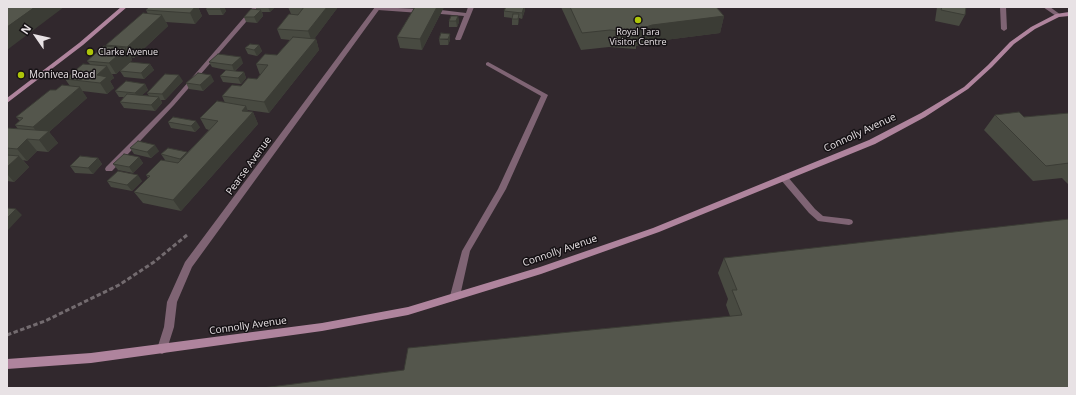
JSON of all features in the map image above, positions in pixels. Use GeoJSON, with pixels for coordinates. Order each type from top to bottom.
{"type":"FeatureCollection","features":[{"type":"Feature","properties":{"kind":"street"},"geometry":{"type":"LineString","coordinates":[[7,101],[81,44],[124,7]]}},
{"type":"Feature","properties":{"kind":"street"},"geometry":{"type":"LineString","coordinates":[[109,169],[172,104],[256,7]]}},
{"type":"Feature","properties":{"kind":"street"},"geometry":{"type":"LineString","coordinates":[[378,7],[420,11]]}},
{"type":"Feature","properties":{"kind":"street","name":"Pearse Avenue"},"geometry":{"type":"LineString","coordinates":[[162,349],[169,327],[172,302],[188,265],[378,7]]}},
{"type":"Feature","properties":{"kind":"street"},"geometry":{"type":"LineString","coordinates":[[458,39],[471,7]]}},
{"type":"Feature","properties":{"kind":"street"},"geometry":{"type":"LineString","coordinates":[[1003,7],[1004,29]]}},
{"type":"Feature","properties":{"kind":"street"},"geometry":{"type":"LineString","coordinates":[[1046,7],[1058,16]]}},
{"type":"Feature","properties":{"kind":"street"},"geometry":{"type":"LineString","coordinates":[[441,12],[468,15]]}},
{"type":"Feature","properties":{"kind":"street","name":"Connolly Avenue"},"geometry":{"type":"LineString","coordinates":[[7,364],[91,358],[322,327],[408,311],[541,270],[656,230],[872,142],[923,115],[966,88],[1012,43],[1033,28],[1058,16],[1069,14]]}},
{"type":"Feature","properties":{"kind":"street"},"geometry":{"type":"LineString","coordinates":[[455,296],[466,251],[502,189],[545,95],[488,64]]}},
{"type":"Feature","properties":{"kind":"street"},"geometry":{"type":"LineString","coordinates":[[784,178],[812,212],[821,219],[849,222]]}},
{"type":"Feature","properties":{"kind":"path"},"geometry":{"type":"LineString","coordinates":[[7,335],[45,322],[119,285],[154,262],[190,233]]}},
{"type":"Feature","properties":{"kind":"building"},"geometry":{"type":"Polygon","coordinates":[[[7,7],[35,7],[7,27],[7,7]]]}},
{"type":"Feature","properties":{"kind":"building"},"geometry":{"type":"Polygon","coordinates":[[[149,7],[195,7],[190,13],[146,10],[149,7]]]}},
{"type":"Feature","properties":{"kind":"building"},"geometry":{"type":"Polygon","coordinates":[[[208,7],[222,7],[220,9],[206,9],[208,7]]]}},
{"type":"Feature","properties":{"kind":"building"},"geometry":{"type":"Polygon","coordinates":[[[304,7],[327,7],[308,31],[277,29],[289,14],[298,15],[304,7]]]}},
{"type":"Feature","properties":{"kind":"building"},"geometry":{"type":"Polygon","coordinates":[[[415,7],[437,7],[420,39],[397,37],[415,7]]]}},
{"type":"Feature","properties":{"kind":"building"},"geometry":{"type":"Polygon","coordinates":[[[506,7],[524,7],[522,13],[504,11],[506,7]]]}},
{"type":"Feature","properties":{"kind":"building"},"geometry":{"type":"Polygon","coordinates":[[[570,7],[716,7],[724,16],[652,25],[637,30],[638,32],[610,30],[582,33],[570,7]]]}},
{"type":"Feature","properties":{"kind":"building"},"geometry":{"type":"Polygon","coordinates":[[[942,7],[966,7],[965,15],[941,10],[942,7]]]}},
{"type":"Feature","properties":{"kind":"building"},"geometry":{"type":"Polygon","coordinates":[[[251,9],[261,10],[254,17],[244,17],[251,9]]]}},
{"type":"Feature","properties":{"kind":"building"},"geometry":{"type":"Polygon","coordinates":[[[143,13],[162,15],[127,47],[106,45],[143,13]]]}},
{"type":"Feature","properties":{"kind":"building"},"geometry":{"type":"Polygon","coordinates":[[[513,14],[519,14],[518,19],[512,19],[513,14]]]}},
{"type":"Feature","properties":{"kind":"building"},"geometry":{"type":"Polygon","coordinates":[[[451,16],[458,16],[456,21],[449,21],[451,16]]]}},
{"type":"Feature","properties":{"kind":"building"},"geometry":{"type":"Polygon","coordinates":[[[441,33],[450,34],[448,39],[439,39],[441,33]]]}},
{"type":"Feature","properties":{"kind":"building"},"geometry":{"type":"Polygon","coordinates":[[[293,37],[316,39],[264,102],[222,96],[232,85],[241,86],[248,78],[257,79],[268,65],[256,64],[265,54],[277,55],[293,37]]]}},
{"type":"Feature","properties":{"kind":"building"},"geometry":{"type":"Polygon","coordinates":[[[250,44],[259,45],[254,50],[245,48],[250,44]]]}},
{"type":"Feature","properties":{"kind":"building"},"geometry":{"type":"Polygon","coordinates":[[[104,46],[126,48],[109,63],[87,61],[104,46]]]}},
{"type":"Feature","properties":{"kind":"building"},"geometry":{"type":"Polygon","coordinates":[[[218,54],[241,57],[232,65],[209,62],[218,54]]]}},
{"type":"Feature","properties":{"kind":"building"},"geometry":{"type":"Polygon","coordinates":[[[130,62],[150,64],[141,73],[120,71],[130,62]]]}},
{"type":"Feature","properties":{"kind":"building"},"geometry":{"type":"Polygon","coordinates":[[[83,64],[107,66],[97,75],[107,77],[100,83],[65,79],[83,64]]]}},
{"type":"Feature","properties":{"kind":"building"},"geometry":{"type":"Polygon","coordinates":[[[226,70],[244,72],[238,78],[220,76],[226,70]]]}},
{"type":"Feature","properties":{"kind":"building"},"geometry":{"type":"Polygon","coordinates":[[[198,73],[211,75],[200,85],[186,83],[198,73]]]}},
{"type":"Feature","properties":{"kind":"building"},"geometry":{"type":"Polygon","coordinates":[[[165,74],[179,75],[162,94],[147,93],[165,74]]]}},
{"type":"Feature","properties":{"kind":"building"},"geometry":{"type":"Polygon","coordinates":[[[126,81],[145,84],[135,93],[115,91],[126,81]]]}},
{"type":"Feature","properties":{"kind":"building"},"geometry":{"type":"Polygon","coordinates":[[[62,85],[80,87],[33,127],[15,125],[23,118],[16,117],[50,90],[56,90],[62,85]]]}},
{"type":"Feature","properties":{"kind":"building"},"geometry":{"type":"Polygon","coordinates":[[[127,94],[159,97],[151,105],[120,102],[127,94]]]}},
{"type":"Feature","properties":{"kind":"building"},"geometry":{"type":"Polygon","coordinates":[[[217,101],[246,106],[242,111],[253,112],[173,200],[134,192],[150,176],[146,175],[161,160],[178,163],[218,121],[200,118],[217,101]]]}},
{"type":"Feature","properties":{"kind":"building"},"geometry":{"type":"Polygon","coordinates":[[[1019,112],[1024,117],[1069,113],[1069,163],[1046,166],[995,115],[1019,112]]]}},
{"type":"Feature","properties":{"kind":"building"},"geometry":{"type":"Polygon","coordinates":[[[173,117],[196,121],[191,126],[168,122],[173,117]]]}},
{"type":"Feature","properties":{"kind":"building"},"geometry":{"type":"Polygon","coordinates":[[[7,128],[49,131],[39,140],[27,139],[17,149],[7,148],[7,128]]]}},
{"type":"Feature","properties":{"kind":"building"},"geometry":{"type":"Polygon","coordinates":[[[138,141],[155,145],[147,152],[130,148],[138,141]]]}},
{"type":"Feature","properties":{"kind":"building"},"geometry":{"type":"Polygon","coordinates":[[[168,148],[187,152],[180,159],[161,154],[168,148]]]}},
{"type":"Feature","properties":{"kind":"building"},"geometry":{"type":"Polygon","coordinates":[[[124,154],[139,157],[129,167],[113,164],[124,154]]]}},
{"type":"Feature","properties":{"kind":"building"},"geometry":{"type":"Polygon","coordinates":[[[7,155],[19,156],[7,167],[7,155]]]}},
{"type":"Feature","properties":{"kind":"building"},"geometry":{"type":"Polygon","coordinates":[[[80,156],[98,158],[88,168],[70,166],[80,156]]]}},
{"type":"Feature","properties":{"kind":"building"},"geometry":{"type":"Polygon","coordinates":[[[118,171],[138,175],[127,185],[107,181],[118,171]]]}},
{"type":"Feature","properties":{"kind":"building"},"geometry":{"type":"Polygon","coordinates":[[[7,208],[16,209],[7,218],[7,208]]]}},
{"type":"Feature","properties":{"kind":"building"},"geometry":{"type":"Polygon","coordinates":[[[1069,219],[1069,388],[262,388],[404,370],[408,348],[742,315],[732,290],[737,290],[724,258],[1069,219]]]}},
{"type":"Feature","properties":{"kind":"place","name":"Royal Tara Visitor Centre"},"geometry":{"type":"Point","coordinates":[638,20]}},
{"type":"Feature","properties":{"kind":"place","name":"Clarke Avenue"},"geometry":{"type":"Point","coordinates":[90,52]}},
{"type":"Feature","properties":{"kind":"place","name":"Monivea Road"},"geometry":{"type":"Point","coordinates":[21,75]}}]}
